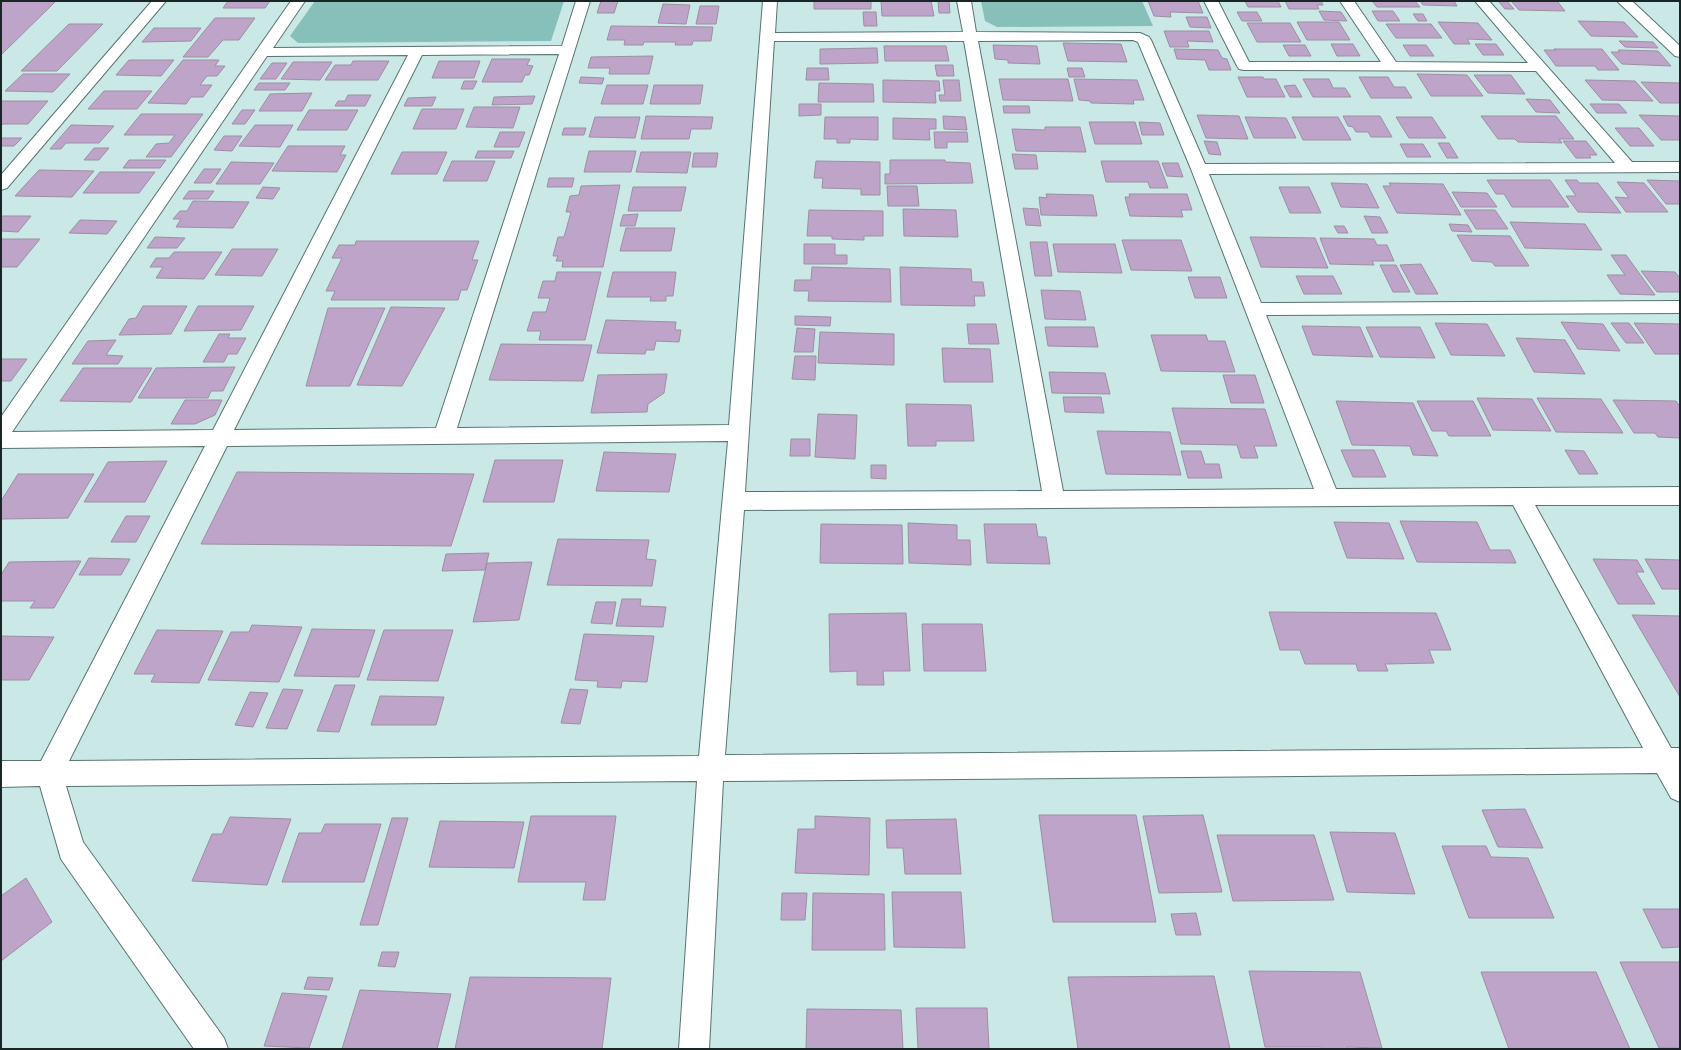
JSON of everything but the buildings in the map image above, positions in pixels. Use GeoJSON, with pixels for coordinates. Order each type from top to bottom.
{"type":"FeatureCollection","features":[{"type":"Feature","properties":{"kind":"street"},"geometry":{"type":"LineString","coordinates":[[1,185],[159,1]]}},
{"type":"Feature","properties":{"kind":"street"},"geometry":{"type":"LineString","coordinates":[[1,433],[298,1]]}},
{"type":"Feature","properties":{"kind":"street"},"geometry":{"type":"LineString","coordinates":[[444,436],[583,1]]}},
{"type":"Feature","properties":{"kind":"street"},"geometry":{"type":"LineString","coordinates":[[694,1049],[712,768],[734,501],[770,1]]}},
{"type":"Feature","properties":{"kind":"street"},"geometry":{"type":"LineString","coordinates":[[964,1],[1054,500]]}},
{"type":"Feature","properties":{"kind":"street"},"geometry":{"type":"LineString","coordinates":[[1211,1],[1244,66],[1539,67]]}},
{"type":"Feature","properties":{"kind":"street"},"geometry":{"type":"LineString","coordinates":[[1347,1],[1391,66]]}},
{"type":"Feature","properties":{"kind":"street"},"geometry":{"type":"LineString","coordinates":[[1482,1],[1627,167]]}},
{"type":"Feature","properties":{"kind":"street"},"geometry":{"type":"LineString","coordinates":[[1624,1],[1680,53]]}},
{"type":"Feature","properties":{"kind":"street"},"geometry":{"type":"LineString","coordinates":[[767,36],[1135,36],[1144,40],[1198,169],[1328,497]]}},
{"type":"Feature","properties":{"kind":"street"},"geometry":{"type":"LineString","coordinates":[[264,52],[568,50]]}},
{"type":"Feature","properties":{"kind":"street"},"geometry":{"type":"LineString","coordinates":[[213,1049],[71,849],[49,773],[417,51]]}},
{"type":"Feature","properties":{"kind":"street"},"geometry":{"type":"LineString","coordinates":[[1198,169],[1680,167]]}},
{"type":"Feature","properties":{"kind":"street"},"geometry":{"type":"LineString","coordinates":[[1253,309],[1680,307]]}},
{"type":"Feature","properties":{"kind":"street"},"geometry":{"type":"LineString","coordinates":[[1,440],[738,433]]}},
{"type":"Feature","properties":{"kind":"street"},"geometry":{"type":"LineString","coordinates":[[734,501],[1680,496]]}},
{"type":"Feature","properties":{"kind":"street"},"geometry":{"type":"LineString","coordinates":[[1519,497],[1672,760],[1680,789]]}},
{"type":"Feature","properties":{"kind":"street"},"geometry":{"type":"LineString","coordinates":[[1,774],[1672,760]]}},
{"type":"Feature","properties":{"kind":"shaded area"},"geometry":{"type":"Polygon","coordinates":[[[315,1],[564,1],[551,41],[298,43],[290,36],[315,1]]]}},
{"type":"Feature","properties":{"kind":"shaded area"},"geometry":{"type":"Polygon","coordinates":[[[981,1],[1142,1],[1153,26],[997,27],[985,21],[981,1]]]}}]}
